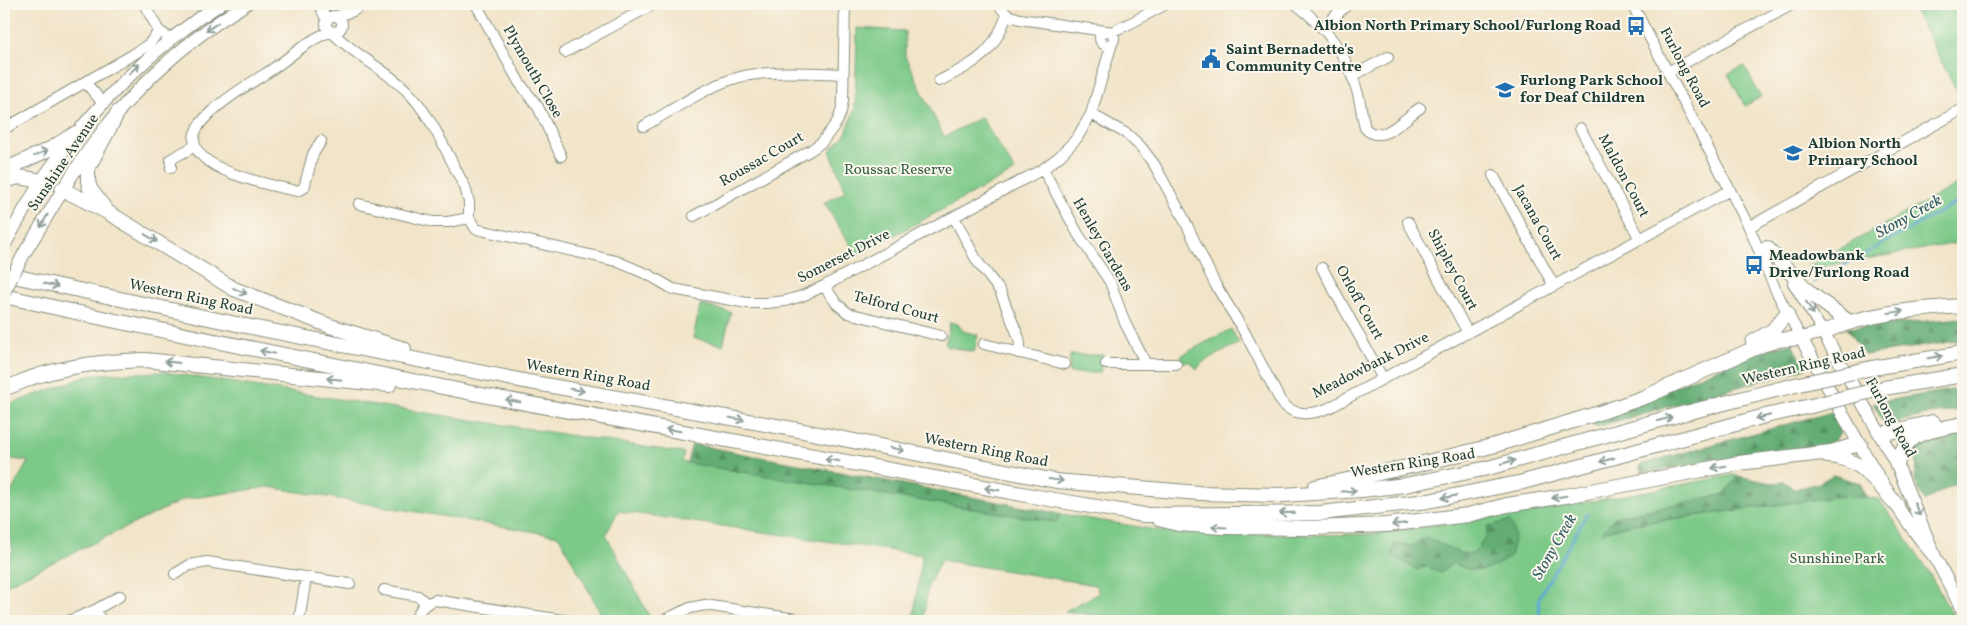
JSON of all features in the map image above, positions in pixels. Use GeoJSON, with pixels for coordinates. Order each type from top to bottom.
{"type":"FeatureCollection","features":[{"type":"Feature","properties":{"kind":"highway"},"geometry":{"type":"LineString","coordinates":[[109,213],[90,188],[87,174],[89,164],[118,112]]}},
{"type":"Feature","properties":{"kind":"highway"},"geometry":{"type":"LineString","coordinates":[[4,170],[52,148],[76,133]]}},
{"type":"Feature","properties":{"kind":"highway"},"geometry":{"type":"LineString","coordinates":[[4,181],[20,177],[42,181]]}},
{"type":"Feature","properties":{"kind":"highway"},"geometry":{"type":"LineString","coordinates":[[62,190],[109,213],[234,289],[274,306],[330,326],[423,355],[529,382]]}},
{"type":"Feature","properties":{"kind":"highway"},"geometry":{"type":"LineString","coordinates":[[1768,248],[1810,293],[1849,322]]}},
{"type":"Feature","properties":{"kind":"highway","name":"Western Ring Road"},"geometry":{"type":"LineString","coordinates":[[4,274],[241,325],[529,382],[803,431],[1056,481],[1199,493],[1282,495],[1362,490],[1404,485],[1488,468],[1674,416],[1799,384],[1872,368],[1963,353]]}},
{"type":"Feature","properties":{"kind":"highway"},"geometry":{"type":"LineString","coordinates":[[4,296],[120,322],[486,396],[1039,498],[1144,515],[1178,524],[1223,527],[1312,528],[1386,526],[1468,515],[1739,463],[1831,452],[1860,444]]}},
{"type":"Feature","properties":{"kind":"highway"},"geometry":{"type":"LineString","coordinates":[[1823,332],[1849,322],[1897,312],[1963,306]]}},
{"type":"Feature","properties":{"kind":"highway"},"geometry":{"type":"LineString","coordinates":[[1682,380],[1766,335],[1778,325],[1787,313]]}},
{"type":"Feature","properties":{"kind":"highway"},"geometry":{"type":"LineString","coordinates":[[1282,495],[1492,446],[1646,397],[1762,345],[1778,340],[1801,338]]}},
{"type":"Feature","properties":{"kind":"highway"},"geometry":{"type":"LineString","coordinates":[[4,388],[36,376],[68,369],[130,360],[160,360],[486,396]]}},
{"type":"Feature","properties":{"kind":"highway"},"geometry":{"type":"LineString","coordinates":[[4,395],[68,369]]}},
{"type":"Feature","properties":{"kind":"highway"},"geometry":{"type":"LineString","coordinates":[[1144,515],[1321,513],[1428,501],[1523,482],[1765,416],[1884,388],[1963,375]]}},
{"type":"Feature","properties":{"kind":"highway"},"geometry":{"type":"LineString","coordinates":[[1881,434],[1946,419],[1963,418]]}},
{"type":"Feature","properties":{"kind":"highway"},"geometry":{"type":"LineString","coordinates":[[1897,465],[1902,449],[1910,439],[1963,424]]}},
{"type":"Feature","properties":{"kind":"highway"},"geometry":{"type":"LineString","coordinates":[[1802,455],[1833,456],[1856,463],[1865,469],[1897,505]]}},
{"type":"Feature","properties":{"kind":"main road","name":"Sunshine Avenue"},"geometry":{"type":"LineString","coordinates":[[4,246],[42,181],[76,133],[102,102],[141,62],[220,4]]}},
{"type":"Feature","properties":{"kind":"main road"},"geometry":{"type":"LineString","coordinates":[[102,102],[113,102],[138,79],[166,63],[246,4]]}},
{"type":"Feature","properties":{"kind":"main road"},"geometry":{"type":"LineString","coordinates":[[170,39],[179,52]]}},
{"type":"Feature","properties":{"kind":"main road","name":"Sunshine Avenue"},"geometry":{"type":"LineString","coordinates":[[4,292],[25,252],[88,151],[118,112],[166,63]]}},
{"type":"Feature","properties":{"kind":"main road"},"geometry":{"type":"LineString","coordinates":[[42,181],[62,190]]}},
{"type":"Feature","properties":{"kind":"main road"},"geometry":{"type":"LineString","coordinates":[[1801,338],[1823,332]]}},
{"type":"Feature","properties":{"kind":"main road","name":"Furlong Road"},"geometry":{"type":"LineString","coordinates":[[1823,332],[1897,465],[1936,559],[1963,610]]}},
{"type":"Feature","properties":{"kind":"main road","name":"Furlong Road"},"geometry":{"type":"LineString","coordinates":[[1801,338],[1860,444],[1897,505],[1913,531],[1936,559]]}},
{"type":"Feature","properties":{"kind":"main road"},"geometry":{"type":"LineString","coordinates":[[1860,444],[1881,434]]}},
{"type":"Feature","properties":{"kind":"street"},"geometry":{"type":"LineString","coordinates":[[144,4],[159,31],[170,39]]}},
{"type":"Feature","properties":{"kind":"street"},"geometry":{"type":"LineString","coordinates":[[319,4],[357,52],[402,87],[422,109],[464,187],[469,202],[469,218],[448,222],[433,222],[359,204]]}},
{"type":"Feature","properties":{"kind":"street"},"geometry":{"type":"LineString","coordinates":[[324,4],[334,24]]}},
{"type":"Feature","properties":{"kind":"street"},"geometry":{"type":"LineString","coordinates":[[322,142],[313,154],[306,185],[302,190],[297,191],[238,176],[201,156],[195,146],[194,139],[198,127],[223,102],[242,87],[276,68],[364,4]]}},
{"type":"Feature","properties":{"kind":"street","name":"Plymouth Close"},"geometry":{"type":"LineString","coordinates":[[476,4],[519,82],[538,107],[562,156]]}},
{"type":"Feature","properties":{"kind":"street"},"geometry":{"type":"LineString","coordinates":[[565,52],[654,4]]}},
{"type":"Feature","properties":{"kind":"street","name":"Roussac Court"},"geometry":{"type":"LineString","coordinates":[[694,216],[811,150],[830,134],[841,112],[845,4]]}},
{"type":"Feature","properties":{"kind":"street"},"geometry":{"type":"LineString","coordinates":[[998,4],[1007,15],[1020,19],[1085,29],[1108,37],[1166,4]]}},
{"type":"Feature","properties":{"kind":"street"},"geometry":{"type":"LineString","coordinates":[[1296,4],[1323,27],[1336,44],[1352,76],[1365,128],[1372,134],[1391,131],[1420,108]]}},
{"type":"Feature","properties":{"kind":"street"},"geometry":{"type":"LineString","coordinates":[[1323,27],[1348,4]]}},
{"type":"Feature","properties":{"kind":"street","name":"Furlong Road"},"geometry":{"type":"LineString","coordinates":[[1632,4],[1749,227],[1767,274],[1801,338]]}},
{"type":"Feature","properties":{"kind":"street"},"geometry":{"type":"LineString","coordinates":[[1668,72],[1793,4]]}},
{"type":"Feature","properties":{"kind":"street"},"geometry":{"type":"LineString","coordinates":[[940,82],[971,64],[987,52],[995,42],[1007,15]]}},
{"type":"Feature","properties":{"kind":"street"},"geometry":{"type":"LineString","coordinates":[[4,129],[149,44],[159,31]]}},
{"type":"Feature","properties":{"kind":"street","name":"Somerset Drive"},"geometry":{"type":"LineString","coordinates":[[469,218],[476,229],[616,261],[649,275],[673,289],[747,303],[767,303],[802,296],[1043,169],[1070,146],[1091,114],[1106,64],[1108,37]]}},
{"type":"Feature","properties":{"kind":"street"},"geometry":{"type":"LineString","coordinates":[[1352,76],[1388,57]]}},
{"type":"Feature","properties":{"kind":"street"},"geometry":{"type":"LineString","coordinates":[[644,126],[719,84],[740,76],[762,73],[843,74]]}},
{"type":"Feature","properties":{"kind":"street"},"geometry":{"type":"LineString","coordinates":[[85,82],[102,102]]}},
{"type":"Feature","properties":{"kind":"street"},"geometry":{"type":"LineString","coordinates":[[1749,227],[1963,109]]}},
{"type":"Feature","properties":{"kind":"street","name":"Meadowbank Drive"},"geometry":{"type":"LineString","coordinates":[[1091,114],[1127,134],[1141,147],[1154,164],[1183,217],[1215,284],[1245,333],[1283,405],[1299,413],[1321,411],[1383,379],[1730,190]]}},
{"type":"Feature","properties":{"kind":"street","name":"Maldon Court"},"geometry":{"type":"LineString","coordinates":[[1580,128],[1640,240]]}},
{"type":"Feature","properties":{"kind":"street"},"geometry":{"type":"LineString","coordinates":[[171,168],[172,159],[175,156],[195,146]]}},
{"type":"Feature","properties":{"kind":"street","name":"Henley Gardens"},"geometry":{"type":"LineString","coordinates":[[1043,169],[1078,234],[1110,282],[1128,329],[1146,364]]}},
{"type":"Feature","properties":{"kind":"street","name":"Jacana Court"},"geometry":{"type":"LineString","coordinates":[[1493,175],[1554,286]]}},
{"type":"Feature","properties":{"kind":"street"},"geometry":{"type":"LineString","coordinates":[[954,217],[977,261],[1000,291],[1018,338],[1018,353]]}},
{"type":"Feature","properties":{"kind":"street","name":"Shipley Court"},"geometry":{"type":"LineString","coordinates":[[1408,222],[1468,332]]}},
{"type":"Feature","properties":{"kind":"street","name":"Furlong Road"},"geometry":{"type":"LineString","coordinates":[[1749,227],[1768,248],[1800,292],[1823,332]]}},
{"type":"Feature","properties":{"kind":"street","name":"Orloff Court"},"geometry":{"type":"LineString","coordinates":[[1322,268],[1383,379]]}},
{"type":"Feature","properties":{"kind":"street","name":"Telford Court"},"geometry":{"type":"LineString","coordinates":[[824,286],[842,309],[855,316],[942,336]]}},
{"type":"Feature","properties":{"kind":"street"},"geometry":{"type":"LineString","coordinates":[[984,344],[1065,364]]}},
{"type":"Feature","properties":{"kind":"street"},"geometry":{"type":"LineString","coordinates":[[1106,364],[1176,364]]}},
{"type":"Feature","properties":{"kind":"street"},"geometry":{"type":"LineString","coordinates":[[176,574],[190,566],[207,562],[350,584]]}},
{"type":"Feature","properties":{"kind":"street"},"geometry":{"type":"LineString","coordinates":[[299,621],[306,578]]}},
{"type":"Feature","properties":{"kind":"street"},"geometry":{"type":"LineString","coordinates":[[384,590],[418,596],[426,603]]}},
{"type":"Feature","properties":{"kind":"street"},"geometry":{"type":"LineString","coordinates":[[69,621],[95,610],[120,596]]}},
{"type":"Feature","properties":{"kind":"street"},"geometry":{"type":"LineString","coordinates":[[415,621],[418,610],[426,603],[435,600],[569,621]]}},
{"type":"Feature","properties":{"kind":"street"},"geometry":{"type":"LineString","coordinates":[[662,621],[690,608],[704,606],[808,621]]}},
{"type":"Feature","properties":{"kind":"street"},"geometry":{"type":"LineString","coordinates":[[728,609],[729,621]]}},
{"type":"Feature","properties":{"kind":"street"},"geometry":{"type":"LineString","coordinates":[[95,610],[102,621]]}},
{"type":"Feature","properties":{"kind":"green space"},"geometry":{"type":"Polygon","coordinates":[[[1911,4],[1963,4],[1963,96],[1960,97],[1911,4]]]}},
{"type":"Feature","properties":{"kind":"green space","name":"Roussac Reserve"},"geometry":{"type":"Polygon","coordinates":[[[857,28],[905,31],[905,56],[944,137],[981,117],[1015,171],[857,255],[824,203],[846,191],[830,151],[846,133],[855,109],[857,28]]]}},
{"type":"Feature","properties":{"kind":"green space"},"geometry":{"type":"Polygon","coordinates":[[[1744,66],[1761,97],[1745,106],[1728,74],[1744,66]]]}},
{"type":"Feature","properties":{"kind":"green space"},"geometry":{"type":"Polygon","coordinates":[[[1963,181],[1963,242],[1809,269],[1807,267],[1963,181]]]}},
{"type":"Feature","properties":{"kind":"green space"},"geometry":{"type":"Polygon","coordinates":[[[700,305],[731,312],[723,345],[693,338],[700,305]]]}},
{"type":"Feature","properties":{"kind":"green space"},"geometry":{"type":"Polygon","coordinates":[[[1963,318],[1963,340],[1865,355],[1846,328],[1963,318]]]}},
{"type":"Feature","properties":{"kind":"green space"},"geometry":{"type":"Polygon","coordinates":[[[950,322],[958,324],[963,331],[978,335],[974,352],[945,346],[950,322]]]}},
{"type":"Feature","properties":{"kind":"green space"},"geometry":{"type":"Polygon","coordinates":[[[1231,329],[1239,343],[1203,362],[1197,369],[1191,362],[1180,362],[1182,355],[1231,329]]]}},
{"type":"Feature","properties":{"kind":"green space"},"geometry":{"type":"Polygon","coordinates":[[[1792,343],[1806,368],[1596,427],[1593,424],[1594,420],[1764,349],[1792,343]]]}},
{"type":"Feature","properties":{"kind":"green space"},"geometry":{"type":"Polygon","coordinates":[[[1070,355],[1104,355],[1100,373],[1069,373],[1070,355]]]}},
{"type":"Feature","properties":{"kind":"green space","name":"Sunshine Park"},"geometry":{"type":"Polygon","coordinates":[[[164,372],[684,453],[682,462],[1055,522],[1061,514],[1157,530],[1309,535],[1375,534],[1572,505],[1733,475],[1738,476],[1725,494],[1615,517],[1602,532],[1627,525],[1841,496],[1879,499],[1924,564],[1956,621],[1133,621],[1065,611],[1099,593],[1095,585],[941,560],[928,586],[923,621],[913,621],[922,555],[618,511],[606,535],[652,621],[605,621],[559,536],[269,487],[185,499],[4,586],[4,567],[13,550],[8,533],[4,531],[4,505],[28,461],[4,458],[4,406],[94,374],[164,372]]]}},
{"type":"Feature","properties":{"kind":"green space"},"geometry":{"type":"Polygon","coordinates":[[[1963,388],[1963,410],[1929,414],[1885,426],[1873,403],[1963,388]]]}},
{"type":"Feature","properties":{"kind":"green space"},"geometry":{"type":"Polygon","coordinates":[[[1832,412],[1840,433],[1835,440],[1824,445],[1642,472],[1639,467],[1642,464],[1832,412]]]}},
{"type":"Feature","properties":{"kind":"green space"},"geometry":{"type":"Polygon","coordinates":[[[1963,429],[1963,480],[1924,501],[1915,481],[1917,462],[1908,452],[1926,438],[1963,429]]]}},
{"type":"Feature","properties":{"kind":"green space"},"geometry":{"type":"Polygon","coordinates":[[[692,444],[1061,514],[1056,522],[687,463],[692,444]]]}},
{"type":"Feature","properties":{"kind":"green space"},"geometry":{"type":"Polygon","coordinates":[[[1833,475],[1860,483],[1867,498],[1841,496],[1627,525],[1601,533],[1615,517],[1725,494],[1738,476],[1771,483],[1784,482],[1795,489],[1819,483],[1833,475]]]}},
{"type":"Feature","properties":{"kind":"green space"},"geometry":{"type":"Polygon","coordinates":[[[1510,521],[1515,535],[1510,557],[1488,569],[1470,569],[1453,563],[1441,573],[1425,566],[1418,570],[1391,555],[1395,544],[1411,546],[1425,537],[1460,553],[1474,554],[1486,535],[1488,526],[1510,521]]]}},
{"type":"Feature","properties":{"kind":"waterway","name":"Stony Creek"},"geometry":{"type":"LineString","coordinates":[[1813,283],[1963,199]]}},
{"type":"Feature","properties":{"kind":"waterway","name":"Stony Creek"},"geometry":{"type":"LineString","coordinates":[[1539,621],[1539,599],[1541,594],[1587,514]]}},
{"type":"Feature","properties":{"kind":"place","name":"Albion North Primary School/Furlong Road"},"geometry":{"type":"Point","coordinates":[1636,26]}},
{"type":"Feature","properties":{"kind":"place","name":"Saint Bernadette's Community Centre"},"geometry":{"type":"Point","coordinates":[1211,59]}},
{"type":"Feature","properties":{"kind":"place","name":"Furlong Park School for Deaf Children"},"geometry":{"type":"Point","coordinates":[1505,90]}},
{"type":"Feature","properties":{"kind":"place","name":"Albion North Primary School"},"geometry":{"type":"Point","coordinates":[1793,153]}},
{"type":"Feature","properties":{"kind":"place","name":"Meadowbank Drive/Furlong Road"},"geometry":{"type":"Point","coordinates":[1754,265]}}]}
